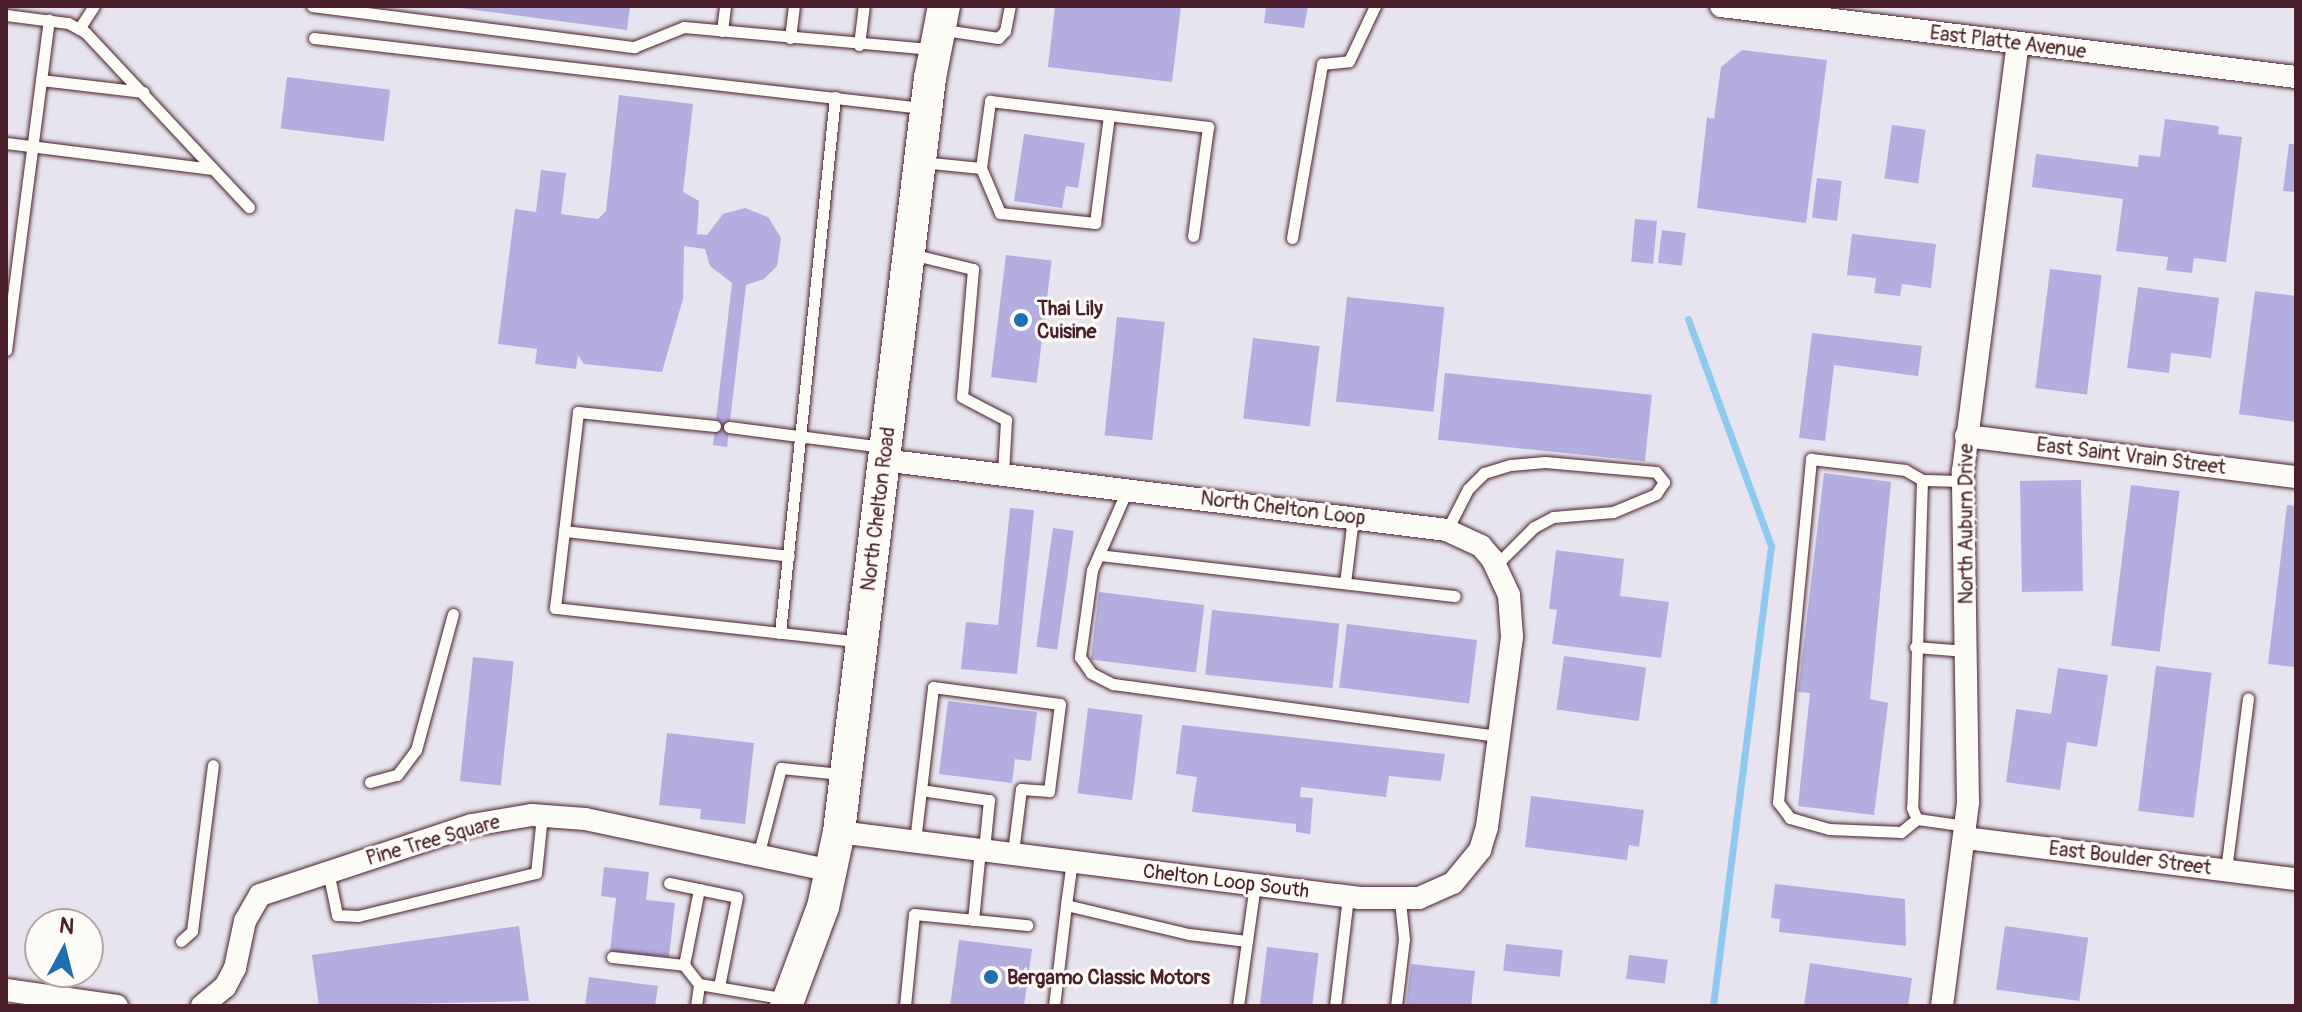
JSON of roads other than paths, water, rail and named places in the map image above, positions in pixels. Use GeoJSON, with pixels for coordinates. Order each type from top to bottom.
{"type":"FeatureCollection","features":[{"type":"Feature","properties":{"kind":"main road","name":"North Chelton Road"},"geometry":{"type":"LineString","coordinates":[[787,1002],[831,871],[839,832],[920,162],[940,28]]}},
{"type":"Feature","properties":{"kind":"street","name":"East Platte Avenue"},"geometry":{"type":"LineString","coordinates":[[1721,6],[2296,77]]}},
{"type":"Feature","properties":{"kind":"street","name":"North Auburn Drive"},"geometry":{"type":"LineString","coordinates":[[1942,1006],[1965,832],[1967,651],[1963,481],[1966,436],[2018,44]]}},
{"type":"Feature","properties":{"kind":"street","name":"East Saint Vrain Street"},"geometry":{"type":"LineString","coordinates":[[1966,436],[2296,477]]}},
{"type":"Feature","properties":{"kind":"street","name":"North Chelton Loop"},"geometry":{"type":"LineString","coordinates":[[884,453],[1003,474],[1447,530],[1481,546],[1495,566],[1512,616],[1500,736]]}},
{"type":"Feature","properties":{"kind":"street","name":"Chelton Loop South"},"geometry":{"type":"LineString","coordinates":[[839,832],[1348,897],[1400,900],[1453,883],[1480,850],[1500,736]]}},
{"type":"Feature","properties":{"kind":"street","name":"Pine Tree Square"},"geometry":{"type":"LineString","coordinates":[[202,1006],[225,987],[235,968],[250,907],[260,895],[472,825],[542,816],[585,819],[831,871]]}},
{"type":"Feature","properties":{"kind":"street","name":"East Boulder Street"},"geometry":{"type":"LineString","coordinates":[[1965,832],[2296,879]]}},
{"type":"Feature","properties":{"kind":"street"},"geometry":{"type":"LineString","coordinates":[[6,990],[117,1006]]}},
{"type":"Feature","properties":{"kind":"lane"},"geometry":{"type":"LineString","coordinates":[[79,29],[94,6]]}},
{"type":"Feature","properties":{"kind":"lane"},"geometry":{"type":"LineString","coordinates":[[312,6],[634,47],[684,27],[859,45],[940,28],[998,38],[1005,31],[1010,6]]}},
{"type":"Feature","properties":{"kind":"lane"},"geometry":{"type":"LineString","coordinates":[[722,31],[725,6]]}},
{"type":"Feature","properties":{"kind":"lane"},"geometry":{"type":"LineString","coordinates":[[790,38],[794,6]]}},
{"type":"Feature","properties":{"kind":"lane"},"geometry":{"type":"LineString","coordinates":[[859,45],[864,6]]}},
{"type":"Feature","properties":{"kind":"lane"},"geometry":{"type":"LineString","coordinates":[[1292,238],[1322,64],[1349,61],[1375,6]]}},
{"type":"Feature","properties":{"kind":"lane"},"geometry":{"type":"LineString","coordinates":[[6,15],[49,20],[79,29],[144,92],[249,207]]}},
{"type":"Feature","properties":{"kind":"lane"},"geometry":{"type":"LineString","coordinates":[[6,350],[49,20]]}},
{"type":"Feature","properties":{"kind":"lane"},"geometry":{"type":"LineString","coordinates":[[314,38],[927,109]]}},
{"type":"Feature","properties":{"kind":"lane"},"geometry":{"type":"LineString","coordinates":[[41,80],[144,92]]}},
{"type":"Feature","properties":{"kind":"lane"},"geometry":{"type":"LineString","coordinates":[[780,633],[835,97]]}},
{"type":"Feature","properties":{"kind":"lane"},"geometry":{"type":"LineString","coordinates":[[1109,115],[1095,223],[1000,213],[981,168],[990,101],[1109,115],[1208,127],[1193,236]]}},
{"type":"Feature","properties":{"kind":"lane"},"geometry":{"type":"LineString","coordinates":[[6,143],[212,169]]}},
{"type":"Feature","properties":{"kind":"lane"},"geometry":{"type":"LineString","coordinates":[[920,162],[981,168]]}},
{"type":"Feature","properties":{"kind":"lane"},"geometry":{"type":"LineString","coordinates":[[909,254],[959,262],[973,269],[962,397],[1006,420],[1003,474]]}},
{"type":"Feature","properties":{"kind":"lane"},"geometry":{"type":"LineString","coordinates":[[715,426],[578,412],[555,608],[862,642]]}},
{"type":"Feature","properties":{"kind":"lane"},"geometry":{"type":"LineString","coordinates":[[729,427],[802,435],[884,453]]}},
{"type":"Feature","properties":{"kind":"lane"},"geometry":{"type":"LineString","coordinates":[[1917,819],[1901,832],[1829,829],[1790,818],[1778,802],[1811,459],[1905,470],[1922,480],[1963,481]]}},
{"type":"Feature","properties":{"kind":"lane"},"geometry":{"type":"LineString","coordinates":[[1447,530],[1468,489],[1484,473],[1511,465],[1545,462],[1656,472],[1664,482],[1656,494],[1613,512],[1553,517],[1534,527],[1495,566]]}},
{"type":"Feature","properties":{"kind":"lane"},"geometry":{"type":"LineString","coordinates":[[1917,819],[1912,808],[1918,721],[1915,647],[1922,480]]}},
{"type":"Feature","properties":{"kind":"lane"},"geometry":{"type":"LineString","coordinates":[[1128,489],[1099,555],[1080,657],[1091,673],[1113,684],[1500,736]]}},
{"type":"Feature","properties":{"kind":"lane"},"geometry":{"type":"LineString","coordinates":[[1345,583],[1353,517]]}},
{"type":"Feature","properties":{"kind":"lane"},"geometry":{"type":"LineString","coordinates":[[564,531],[789,556]]}},
{"type":"Feature","properties":{"kind":"lane"},"geometry":{"type":"LineString","coordinates":[[1099,555],[1455,596]]}},
{"type":"Feature","properties":{"kind":"lane"},"geometry":{"type":"LineString","coordinates":[[370,782],[397,775],[416,750],[453,614]]}},
{"type":"Feature","properties":{"kind":"lane"},"geometry":{"type":"LineString","coordinates":[[1915,647],[1967,651]]}},
{"type":"Feature","properties":{"kind":"lane"},"geometry":{"type":"LineString","coordinates":[[915,841],[933,687],[1060,704],[1049,791],[1021,789],[1013,852]]}},
{"type":"Feature","properties":{"kind":"lane"},"geometry":{"type":"LineString","coordinates":[[2226,870],[2248,698]]}},
{"type":"Feature","properties":{"kind":"lane"},"geometry":{"type":"LineString","coordinates":[[181,941],[192,931],[213,765]]}},
{"type":"Feature","properties":{"kind":"lane"},"geometry":{"type":"LineString","coordinates":[[758,856],[781,768],[846,775]]}},
{"type":"Feature","properties":{"kind":"lane"},"geometry":{"type":"LineString","coordinates":[[921,790],[989,800],[973,920]]}},
{"type":"Feature","properties":{"kind":"lane"},"geometry":{"type":"LineString","coordinates":[[328,871],[337,915],[358,916],[536,873],[542,816]]}},
{"type":"Feature","properties":{"kind":"lane"},"geometry":{"type":"LineString","coordinates":[[1917,819],[1965,832]]}},
{"type":"Feature","properties":{"kind":"lane"},"geometry":{"type":"LineString","coordinates":[[1054,1006],[1072,861]]}},
{"type":"Feature","properties":{"kind":"lane"},"geometry":{"type":"LineString","coordinates":[[669,883],[737,897],[719,986]]}},
{"type":"Feature","properties":{"kind":"lane"},"geometry":{"type":"LineString","coordinates":[[1238,1006],[1255,885]]}},
{"type":"Feature","properties":{"kind":"lane"},"geometry":{"type":"LineString","coordinates":[[684,965],[699,889]]}},
{"type":"Feature","properties":{"kind":"lane"},"geometry":{"type":"LineString","coordinates":[[1335,1006],[1348,897]]}},
{"type":"Feature","properties":{"kind":"lane"},"geometry":{"type":"LineString","coordinates":[[1396,1006],[1404,939],[1400,900]]}},
{"type":"Feature","properties":{"kind":"lane"},"geometry":{"type":"LineString","coordinates":[[1066,905],[1189,934],[1247,941]]}},
{"type":"Feature","properties":{"kind":"lane"},"geometry":{"type":"LineString","coordinates":[[905,1006],[914,914],[1027,925]]}},
{"type":"Feature","properties":{"kind":"lane"},"geometry":{"type":"LineString","coordinates":[[612,957],[684,965],[699,984],[787,1002]]}},
{"type":"Feature","properties":{"kind":"lane"},"geometry":{"type":"LineString","coordinates":[[696,1006],[699,984]]}},
{"type":"Feature","properties":{"kind":"waterway"},"geometry":{"type":"LineString","coordinates":[[1688,319],[1771,546],[1713,1006]]}},
{"type":"Feature","properties":{"kind":"place","name":"Thai Lily Cuisine"},"geometry":{"type":"Point","coordinates":[1021,320]}},
{"type":"Feature","properties":{"kind":"place","name":"Bergamo Classic Motors"},"geometry":{"type":"Point","coordinates":[991,977]}}]}
